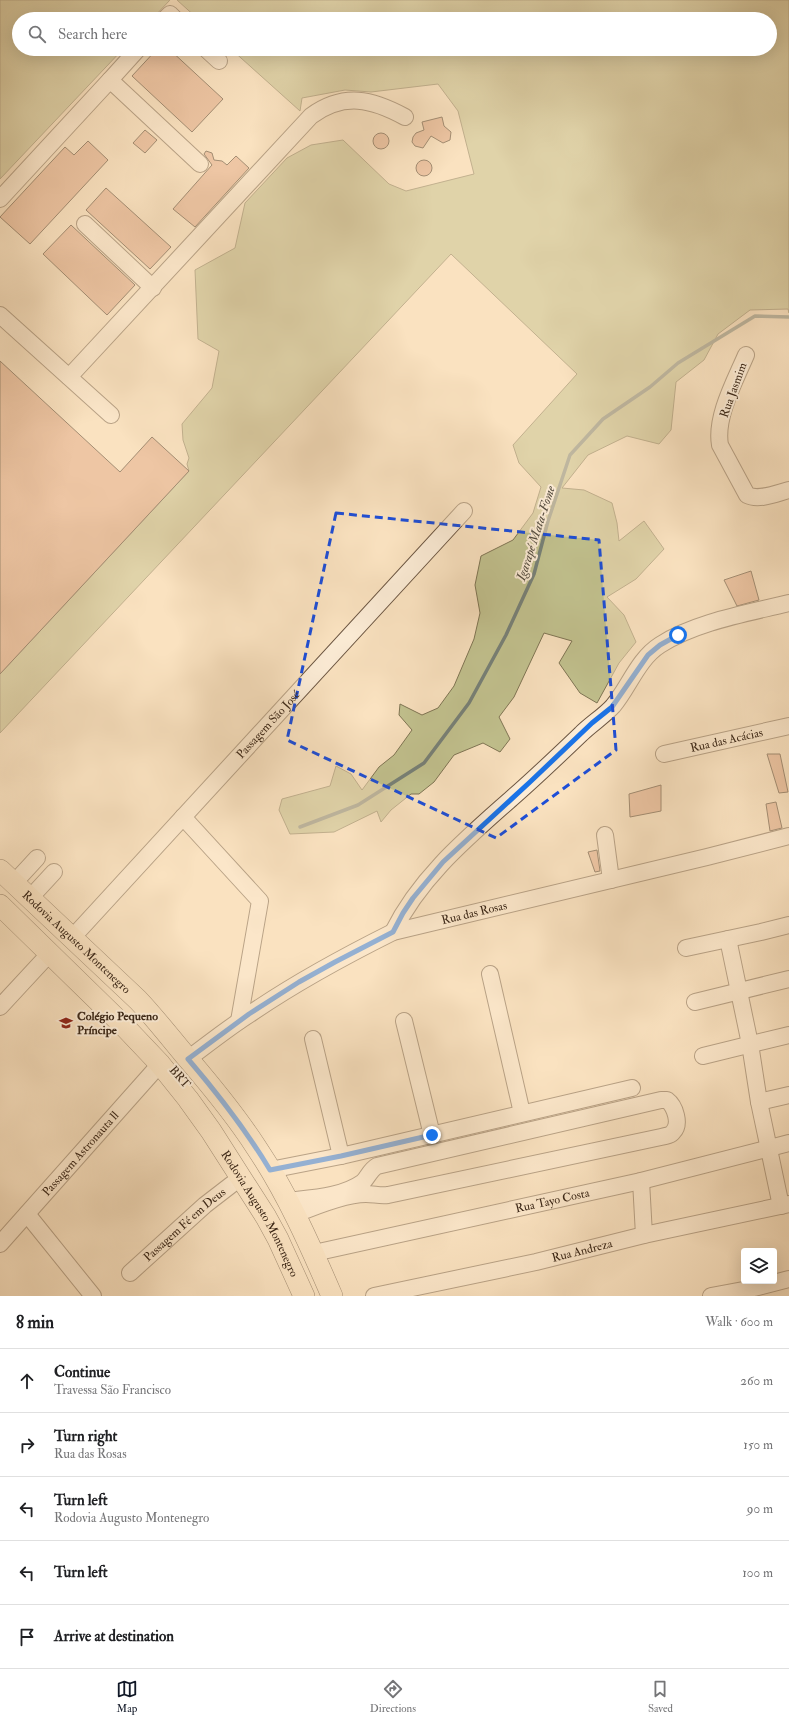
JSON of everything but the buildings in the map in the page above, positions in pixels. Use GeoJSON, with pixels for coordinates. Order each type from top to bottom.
{"type":"FeatureCollection","features":[{"type":"Feature","properties":{"kind":"main road","name":"Rodovia Augusto Montenegro"},"geometry":{"type":"LineString","coordinates":[[5,882],[30,898],[138,1000],[220,1097],[256,1146],[270,1170],[314,1253],[332,1296]]}},
{"type":"Feature","properties":{"kind":"main road","name":"Rodovia Augusto Montenegro"},"geometry":{"type":"LineString","coordinates":[[0,905],[88,990],[160,1064],[188,1099],[248,1188],[278,1239],[304,1296]]}},
{"type":"Feature","properties":{"kind":"street"},"geometry":{"type":"LineString","coordinates":[[0,199],[132,56]]}},
{"type":"Feature","properties":{"kind":"street"},"geometry":{"type":"LineString","coordinates":[[214,56],[219,61]]}},
{"type":"Feature","properties":{"kind":"street"},"geometry":{"type":"LineString","coordinates":[[110,80],[200,164]]}},
{"type":"Feature","properties":{"kind":"street"},"geometry":{"type":"LineString","coordinates":[[69,377],[311,116],[325,106],[340,102],[354,101],[371,102],[386,107],[405,117]]}},
{"type":"Feature","properties":{"kind":"street"},"geometry":{"type":"LineString","coordinates":[[85,224],[153,288]]}},
{"type":"Feature","properties":{"kind":"street"},"geometry":{"type":"LineString","coordinates":[[0,315],[111,415]]}},
{"type":"Feature","properties":{"kind":"street","name":"Rua Jasmim"},"geometry":{"type":"LineString","coordinates":[[746,355],[722,415],[718,438],[720,445],[747,495],[751,497],[760,497],[789,490]]}},
{"type":"Feature","properties":{"kind":"street","name":"Passagem São José"},"geometry":{"type":"LineString","coordinates":[[72,938],[464,511]]}},
{"type":"Feature","properties":{"kind":"street"},"geometry":{"type":"LineString","coordinates":[[393,932],[413,898],[443,862],[592,723],[612,707],[648,655],[660,645],[678,635],[720,620],[789,603]]}},
{"type":"Feature","properties":{"kind":"street","name":"Rua das Acácias"},"geometry":{"type":"LineString","coordinates":[[664,754],[789,726]]}},
{"type":"Feature","properties":{"kind":"street"},"geometry":{"type":"LineString","coordinates":[[184,817],[260,901],[239,1021]]}},
{"type":"Feature","properties":{"kind":"street"},"geometry":{"type":"LineString","coordinates":[[605,835],[611,880]]}},
{"type":"Feature","properties":{"kind":"street","name":"Rua das Rosas"},"geometry":{"type":"LineString","coordinates":[[188,1059],[239,1021],[305,979],[393,932],[789,836]]}},
{"type":"Feature","properties":{"kind":"street"},"geometry":{"type":"LineString","coordinates":[[5,882],[37,858]]}},
{"type":"Feature","properties":{"kind":"street"},"geometry":{"type":"LineString","coordinates":[[30,898],[54,872]]}},
{"type":"Feature","properties":{"kind":"street","name":"BRT"},"geometry":{"type":"LineString","coordinates":[[5,882],[105,995],[189,1085],[233,1149],[278,1221],[313,1296]]}},
{"type":"Feature","properties":{"kind":"street"},"geometry":{"type":"LineString","coordinates":[[686,948],[789,925]]}},
{"type":"Feature","properties":{"kind":"street"},"geometry":{"type":"LineString","coordinates":[[728,939],[750,1044],[758,1102],[785,1205]]}},
{"type":"Feature","properties":{"kind":"street"},"geometry":{"type":"LineString","coordinates":[[0,1007],[50,953]]}},
{"type":"Feature","properties":{"kind":"street"},"geometry":{"type":"LineString","coordinates":[[490,974],[522,1113]]}},
{"type":"Feature","properties":{"kind":"street"},"geometry":{"type":"LineString","coordinates":[[695,1002],[789,979]]}},
{"type":"Feature","properties":{"kind":"street"},"geometry":{"type":"LineString","coordinates":[[404,1021],[432,1135]]}},
{"type":"Feature","properties":{"kind":"street"},"geometry":{"type":"LineString","coordinates":[[703,1056],[789,1035]]}},
{"type":"Feature","properties":{"kind":"street"},"geometry":{"type":"LineString","coordinates":[[313,1039],[341,1156]]}},
{"type":"Feature","properties":{"kind":"street","name":"Passagem Astronauta ll"},"geometry":{"type":"LineString","coordinates":[[0,1244],[160,1064]]}},
{"type":"Feature","properties":{"kind":"street"},"geometry":{"type":"LineString","coordinates":[[270,1170],[341,1156],[632,1088]]}},
{"type":"Feature","properties":{"kind":"street"},"geometry":{"type":"LineString","coordinates":[[758,1102],[789,1095]]}},
{"type":"Feature","properties":{"kind":"street"},"geometry":{"type":"LineString","coordinates":[[291,1208],[319,1205],[365,1188],[388,1195],[662,1137],[672,1134],[676,1129],[677,1124],[674,1108],[667,1100],[661,1100],[377,1166],[373,1168],[365,1188]]}},
{"type":"Feature","properties":{"kind":"street","name":"Rua Tayo Costa"},"geometry":{"type":"LineString","coordinates":[[314,1253],[641,1181],[789,1142]]}},
{"type":"Feature","properties":{"kind":"street","name":"Passagem Fé em Deus"},"geometry":{"type":"LineString","coordinates":[[130,1273],[205,1205],[240,1178]]}},
{"type":"Feature","properties":{"kind":"street"},"geometry":{"type":"LineString","coordinates":[[641,1181],[644,1235]]}},
{"type":"Feature","properties":{"kind":"street","name":"Rua Andreza"},"geometry":{"type":"LineString","coordinates":[[374,1296],[536,1262],[644,1235],[785,1205]]}},
{"type":"Feature","properties":{"kind":"street"},"geometry":{"type":"LineString","coordinates":[[27,1214],[93,1296]]}},
{"type":"Feature","properties":{"kind":"street"},"geometry":{"type":"LineString","coordinates":[[711,1296],[754,1288],[789,1279]]}},
{"type":"Feature","properties":{"kind":"highlighted area"},"geometry":{"type":"Polygon","coordinates":[[[336,513],[599,540],[616,750],[496,838],[287,740],[336,513]]]}},
{"type":"Feature","properties":{"kind":"green space"},"geometry":{"type":"Polygon","coordinates":[[[0,0],[170,0],[159,12],[12,12],[12,56],[116,56],[0,179],[0,0]]]}},
{"type":"Feature","properties":{"kind":"green space"},"geometry":{"type":"Polygon","coordinates":[[[177,0],[789,0],[789,313],[788,309],[750,310],[718,334],[704,360],[676,382],[671,430],[659,444],[627,436],[588,455],[562,488],[584,490],[612,503],[617,523],[619,541],[644,521],[664,549],[636,579],[607,597],[624,615],[636,642],[619,663],[597,703],[580,693],[559,663],[572,641],[544,633],[514,697],[499,717],[510,739],[500,752],[483,743],[454,755],[434,782],[419,794],[411,794],[391,810],[381,822],[377,811],[334,832],[290,834],[279,810],[282,799],[330,786],[336,766],[351,774],[362,790],[379,767],[394,755],[412,730],[399,715],[400,704],[422,715],[438,708],[454,686],[474,639],[480,613],[475,585],[481,556],[513,540],[533,513],[541,487],[519,463],[513,445],[577,374],[451,254],[0,733],[0,674],[189,471],[187,464],[189,458],[183,440],[182,424],[212,388],[219,351],[198,339],[195,270],[235,248],[245,203],[287,158],[311,145],[343,140],[389,184],[406,191],[474,174],[458,111],[438,84],[371,92],[345,90],[302,98],[300,111],[239,56],[777,56],[777,12],[190,12],[177,0]]]}},
{"type":"Feature","properties":{"kind":"waterway","name":"Igarapé Mata-Fome"},"geometry":{"type":"LineString","coordinates":[[300,827],[358,805],[424,763],[469,703],[506,635],[534,574],[548,521],[570,455],[603,419],[650,387],[678,363],[755,316],[789,317]]}},
{"type":"Feature","properties":{"kind":"place","name":"Colégio Pequeno Príncipe"},"geometry":{"type":"Point","coordinates":[66,1023]}},
{"type":"Feature","properties":{"kind":"route"},"geometry":{"type":"LineString","coordinates":[[432,1135],[341,1156],[304,1162],[270,1170],[256,1146],[220,1097],[188,1059],[249,1014],[299,982],[393,932],[413,898],[443,862],[592,723],[612,707],[648,655],[660,645],[678,635]]}}]}
